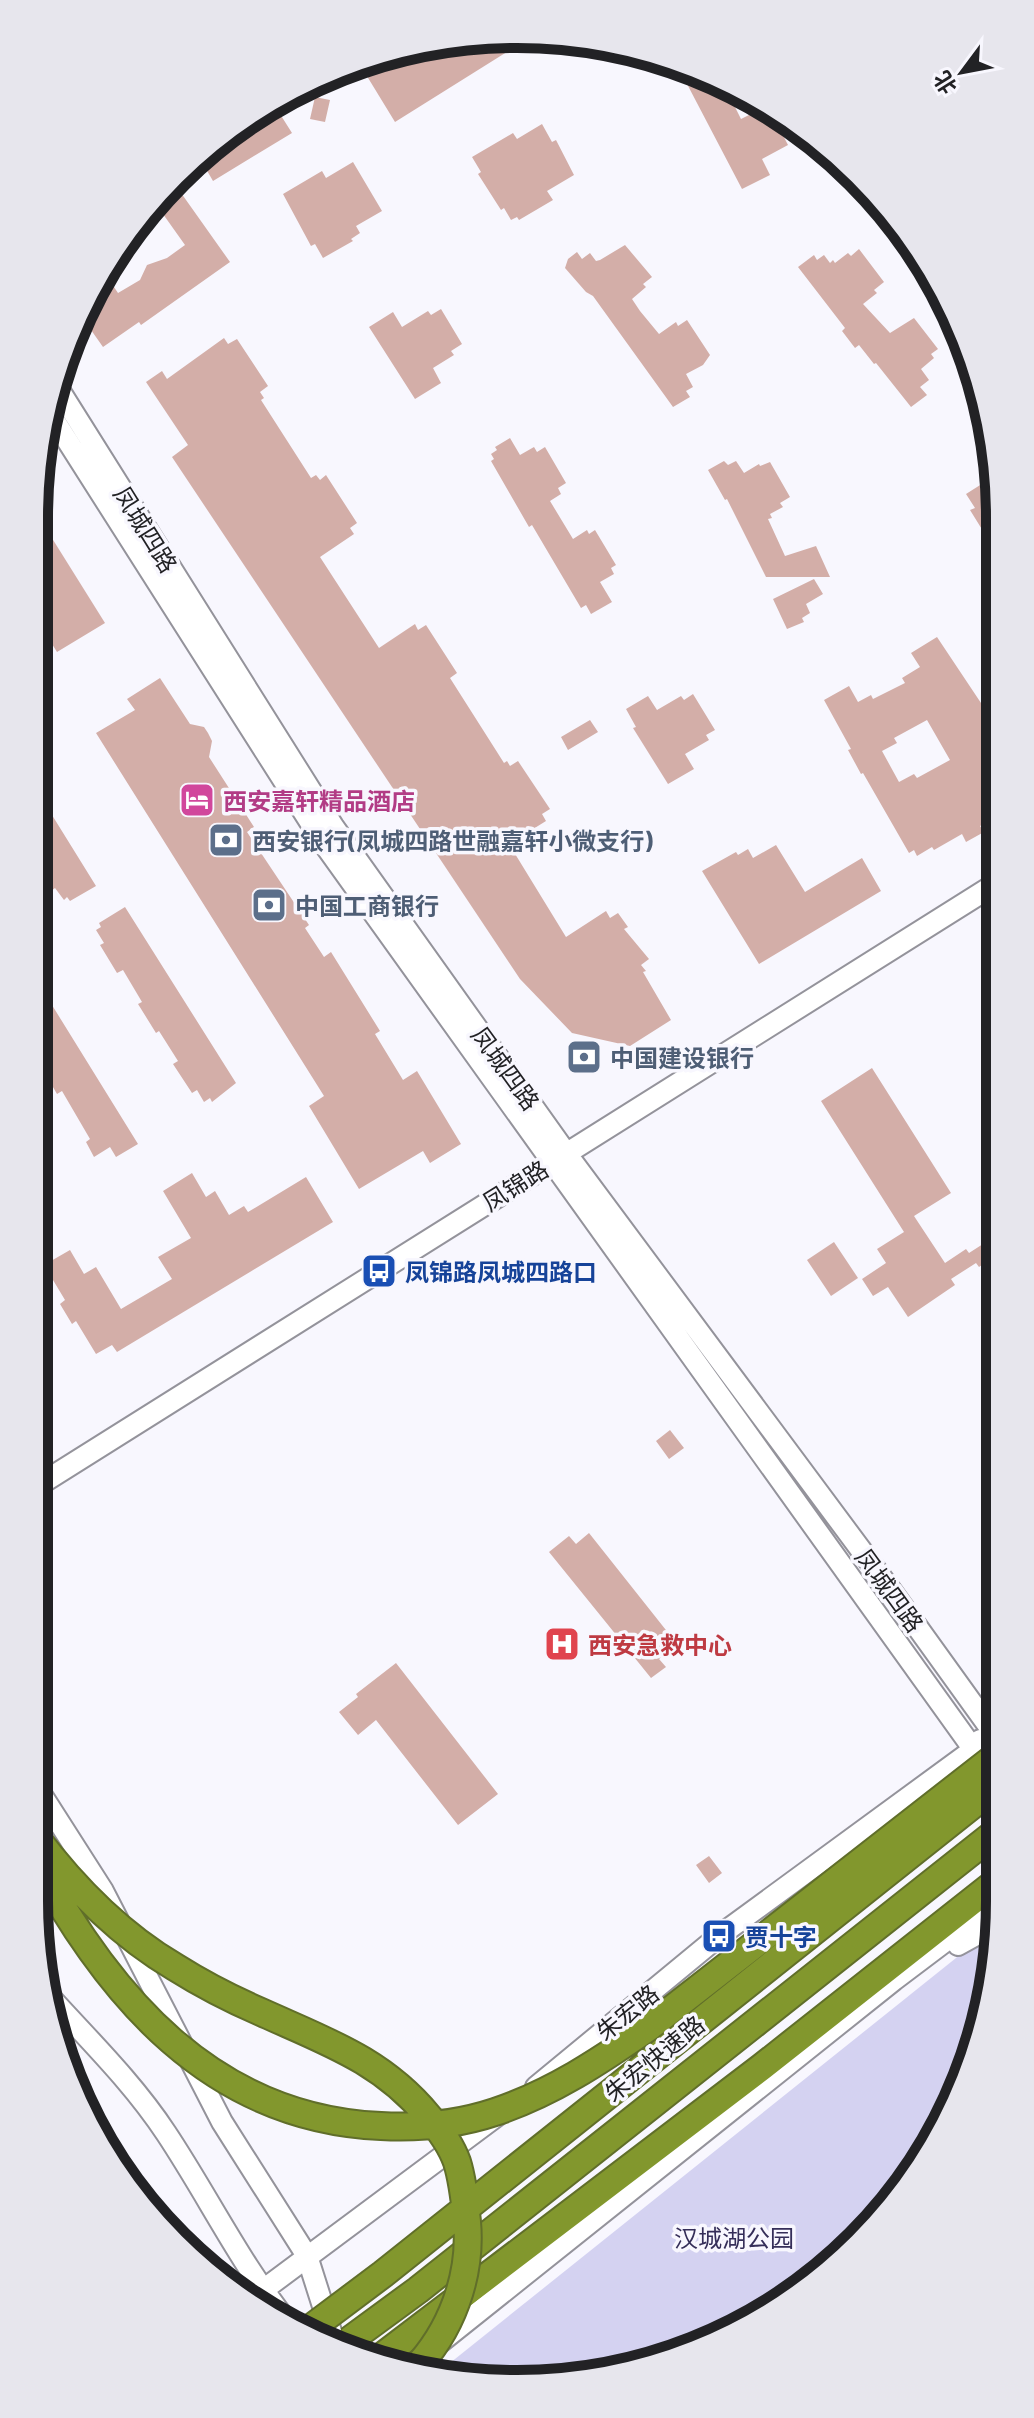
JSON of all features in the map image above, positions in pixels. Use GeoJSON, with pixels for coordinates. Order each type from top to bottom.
{"type":"FeatureCollection","features":[{"type":"Feature","properties":{"kind":"highway"},"geometry":{"type":"LineString","coordinates":[[48,1881],[118,1988],[160,2033],[207,2070],[260,2100],[313,2118],[355,2125],[409,2128],[494,2112],[552,2089],[593,2066],[649,2027],[986,1764]]}},
{"type":"Feature","properties":{"kind":"highway","name":"朱宏快速路"},"geometry":{"type":"LineString","coordinates":[[316,2324],[986,1795]]}},
{"type":"Feature","properties":{"kind":"highway","name":"朱宏快速路"},"geometry":{"type":"LineString","coordinates":[[351,2339],[418,2290],[986,1840]]}},
{"type":"Feature","properties":{"kind":"highway"},"geometry":{"type":"LineString","coordinates":[[48,1854],[93,1905],[138,1943],[220,1992],[332,2042],[372,2064],[410,2094],[442,2132],[457,2161],[468,2241],[462,2285],[449,2320],[424,2360]]}},
{"type":"Feature","properties":{"kind":"highway"},"geometry":{"type":"LineString","coordinates":[[388,2352],[762,2067],[986,1890]]}},
{"type":"Feature","properties":{"kind":"street","name":"凤城四路"},"geometry":{"type":"LineString","coordinates":[[64,397],[333,826],[559,1158],[986,1766]]}},
{"type":"Feature","properties":{"kind":"street","name":"凤城四路"},"geometry":{"type":"LineString","coordinates":[[57,425],[324,844],[559,1158],[986,1717]]}},
{"type":"Feature","properties":{"kind":"street","name":"凤锦路"},"geometry":{"type":"LineString","coordinates":[[48,1479],[986,890]]}},
{"type":"Feature","properties":{"kind":"street","name":"朱宏路"},"geometry":{"type":"LineString","coordinates":[[259,2293],[542,2082],[719,1936],[986,1739]]}},
{"type":"Feature","properties":{"kind":"street"},"geometry":{"type":"LineString","coordinates":[[48,1805],[103,1891],[222,2122],[307,2256],[331,2331]]}},
{"type":"Feature","properties":{"kind":"street"},"geometry":{"type":"LineString","coordinates":[[419,2359],[894,1980],[986,1911]]}},
{"type":"Feature","properties":{"kind":"street"},"geometry":{"type":"LineString","coordinates":[[894,1980],[985,1930]]}},
{"type":"Feature","properties":{"kind":"street"},"geometry":{"type":"LineString","coordinates":[[61,2009],[123,2077],[165,2132],[252,2288]]}},
{"type":"Feature","properties":{"kind":"green space","name":"汉城湖公园"},"geometry":{"type":"Polygon","coordinates":[[[985,1935],[977,1992],[961,2052],[923,2136],[870,2210],[803,2273],[724,2322],[638,2354],[548,2369],[486,2369],[448,2365],[985,1935]]]}},
{"type":"Feature","properties":{"kind":"building"},"geometry":{"type":"Polygon","coordinates":[[[513,48],[395,122],[365,73],[426,57],[513,48]]]}},
{"type":"Feature","properties":{"kind":"building"},"geometry":{"type":"Polygon","coordinates":[[[685,80],[732,100],[741,119],[754,112],[779,128],[788,145],[762,159],[770,175],[742,189],[685,80]]]}},
{"type":"Feature","properties":{"kind":"building"},"geometry":{"type":"Polygon","coordinates":[[[315,97],[330,100],[325,122],[310,119],[315,97]]]}},
{"type":"Feature","properties":{"kind":"building"},"geometry":{"type":"Polygon","coordinates":[[[280,114],[292,133],[213,181],[205,167],[239,139],[280,114]]]}},
{"type":"Feature","properties":{"kind":"building"},"geometry":{"type":"Polygon","coordinates":[[[542,124],[552,142],[556,140],[574,175],[547,191],[553,200],[519,220],[517,217],[511,220],[478,174],[481,172],[472,157],[513,133],[517,139],[542,124]]]}},
{"type":"Feature","properties":{"kind":"building"},"geometry":{"type":"Polygon","coordinates":[[[353,162],[382,211],[356,226],[360,233],[351,239],[353,241],[323,258],[315,244],[311,246],[283,194],[322,171],[326,178],[353,162]]]}},
{"type":"Feature","properties":{"kind":"building"},"geometry":{"type":"Polygon","coordinates":[[[180,191],[230,262],[141,325],[139,322],[103,347],[89,327],[111,282],[118,293],[140,280],[147,265],[167,258],[185,245],[161,211],[180,191]]]}},
{"type":"Feature","properties":{"kind":"building"},"geometry":{"type":"Polygon","coordinates":[[[625,245],[652,277],[632,299],[640,311],[659,334],[676,322],[678,326],[687,320],[710,355],[703,365],[686,374],[693,387],[686,391],[690,397],[673,407],[593,296],[565,268],[568,259],[577,252],[582,259],[590,253],[596,261],[625,245]]]}},
{"type":"Feature","properties":{"kind":"building"},"geometry":{"type":"Polygon","coordinates":[[[859,249],[884,282],[874,290],[877,293],[863,304],[890,333],[914,318],[938,349],[931,354],[934,358],[921,369],[929,380],[920,387],[927,395],[911,407],[859,345],[855,348],[842,331],[845,328],[798,267],[814,255],[817,260],[824,255],[830,263],[833,260],[835,263],[859,249]]]}},
{"type":"Feature","properties":{"kind":"building"},"geometry":{"type":"Polygon","coordinates":[[[441,309],[462,344],[451,351],[454,355],[433,368],[441,383],[415,399],[369,327],[393,312],[402,327],[428,311],[431,315],[441,309]]]}},
{"type":"Feature","properties":{"kind":"building"},"geometry":{"type":"Polygon","coordinates":[[[224,338],[228,344],[237,339],[268,386],[260,392],[264,398],[261,400],[311,478],[316,475],[320,480],[326,475],[357,523],[350,528],[354,534],[320,557],[379,648],[415,624],[418,630],[426,625],[457,673],[450,678],[504,763],[507,761],[510,766],[518,761],[550,809],[542,814],[546,821],[509,844],[566,937],[606,911],[610,918],[618,913],[628,927],[624,929],[649,959],[641,965],[646,971],[643,972],[671,1020],[630,1046],[572,1033],[520,979],[172,457],[188,445],[146,382],[162,371],[167,379],[224,338]]]}},
{"type":"Feature","properties":{"kind":"building"},"geometry":{"type":"Polygon","coordinates":[[[510,438],[520,455],[534,447],[537,452],[545,447],[566,483],[558,488],[561,494],[550,501],[573,539],[587,530],[589,534],[595,530],[616,565],[611,568],[614,574],[600,582],[612,602],[591,614],[586,605],[581,608],[491,461],[494,459],[491,454],[497,450],[495,447],[510,438]]]}},
{"type":"Feature","properties":{"kind":"building"},"geometry":{"type":"Polygon","coordinates":[[[724,461],[728,465],[736,461],[744,473],[759,464],[770,462],[790,497],[780,503],[783,507],[770,514],[772,518],[768,519],[785,556],[816,546],[830,577],[766,577],[727,499],[708,470],[724,461]]]}},
{"type":"Feature","properties":{"kind":"building"},"geometry":{"type":"Polygon","coordinates":[[[985,482],[986,536],[970,510],[975,508],[966,494],[985,482]]]}},
{"type":"Feature","properties":{"kind":"building"},"geometry":{"type":"Polygon","coordinates":[[[48,532],[105,623],[57,652],[48,638],[48,532]]]}},
{"type":"Feature","properties":{"kind":"building"},"geometry":{"type":"Polygon","coordinates":[[[814,579],[823,594],[806,604],[810,613],[802,618],[804,622],[787,629],[773,599],[814,579]]]}},
{"type":"Feature","properties":{"kind":"building"},"geometry":{"type":"Polygon","coordinates":[[[937,637],[986,710],[986,822],[980,826],[984,832],[966,842],[962,834],[917,856],[914,850],[909,853],[861,774],[824,700],[849,686],[858,702],[871,695],[873,699],[905,683],[902,678],[920,667],[911,653],[937,637]],[[927,720],[894,738],[897,743],[882,751],[899,782],[914,774],[917,778],[950,760],[927,720]]]}},
{"type":"Feature","properties":{"kind":"building"},"geometry":{"type":"Polygon","coordinates":[[[160,678],[190,724],[204,727],[208,733],[212,741],[209,757],[254,827],[247,832],[309,925],[305,928],[324,957],[331,952],[380,1031],[375,1034],[403,1080],[417,1071],[461,1144],[430,1163],[423,1151],[359,1189],[309,1106],[324,1096],[96,733],[135,710],[127,699],[160,678]]]}},
{"type":"Feature","properties":{"kind":"building"},"geometry":{"type":"Polygon","coordinates":[[[693,694],[715,730],[706,735],[709,740],[685,754],[694,769],[668,784],[633,728],[636,727],[626,709],[648,696],[657,710],[681,696],[684,700],[693,694]]]}},
{"type":"Feature","properties":{"kind":"building"},"geometry":{"type":"Polygon","coordinates":[[[590,720],[598,732],[568,750],[561,737],[590,720]]]}},
{"type":"Feature","properties":{"kind":"building"},"geometry":{"type":"Polygon","coordinates":[[[48,809],[96,886],[70,901],[67,897],[64,900],[55,888],[51,891],[48,886],[48,809]]]}},
{"type":"Feature","properties":{"kind":"building"},"geometry":{"type":"Polygon","coordinates":[[[776,845],[805,892],[862,858],[881,891],[759,964],[702,871],[736,852],[738,855],[748,849],[753,858],[776,845]]]}},
{"type":"Feature","properties":{"kind":"building"},"geometry":{"type":"Polygon","coordinates":[[[125,907],[236,1083],[212,1102],[210,1098],[204,1102],[197,1090],[192,1093],[173,1064],[178,1061],[138,1004],[142,1002],[123,970],[117,973],[100,945],[104,943],[96,930],[101,927],[99,923],[125,907]]]}},
{"type":"Feature","properties":{"kind":"building"},"geometry":{"type":"Polygon","coordinates":[[[48,999],[138,1144],[116,1157],[110,1147],[94,1157],[86,1142],[90,1139],[62,1091],[57,1094],[48,1078],[48,999]]]}},
{"type":"Feature","properties":{"kind":"building"},"geometry":{"type":"Polygon","coordinates":[[[872,1068],[951,1193],[914,1216],[945,1263],[966,1249],[969,1253],[983,1244],[986,1249],[986,1262],[979,1267],[976,1263],[951,1279],[955,1285],[908,1317],[888,1287],[873,1296],[862,1279],[886,1263],[877,1249],[904,1232],[821,1101],[872,1068]]]}},
{"type":"Feature","properties":{"kind":"building"},"geometry":{"type":"Polygon","coordinates":[[[192,1173],[206,1197],[215,1191],[229,1215],[244,1206],[248,1212],[306,1177],[333,1222],[117,1352],[112,1345],[96,1354],[76,1321],[72,1324],[60,1304],[65,1300],[48,1272],[48,1263],[70,1250],[84,1274],[96,1267],[121,1309],[172,1279],[158,1257],[191,1238],[163,1191],[192,1173]]]}},
{"type":"Feature","properties":{"kind":"building"},"geometry":{"type":"Polygon","coordinates":[[[834,1242],[858,1278],[831,1296],[807,1260],[834,1242]]]}},
{"type":"Feature","properties":{"kind":"building"},"geometry":{"type":"Polygon","coordinates":[[[670,1430],[684,1448],[669,1459],[656,1441],[670,1430]]]}},
{"type":"Feature","properties":{"kind":"building"},"geometry":{"type":"Polygon","coordinates":[[[589,1533],[677,1644],[659,1659],[666,1667],[651,1678],[549,1552],[569,1536],[576,1544],[589,1533]]]}},
{"type":"Feature","properties":{"kind":"building"},"geometry":{"type":"Polygon","coordinates":[[[396,1663],[498,1794],[458,1825],[376,1720],[358,1735],[339,1712],[358,1697],[356,1694],[396,1663]]]}},
{"type":"Feature","properties":{"kind":"building"},"geometry":{"type":"Polygon","coordinates":[[[709,1856],[722,1873],[709,1883],[696,1865],[709,1856]]]}},
{"type":"Feature","properties":{"kind":"place","name":"西安嘉轩精品酒店"},"geometry":{"type":"Point","coordinates":[197,800]}},
{"type":"Feature","properties":{"kind":"place","name":"西安银行(凤城四路世融嘉轩小微支行)"},"geometry":{"type":"Point","coordinates":[226,840]}},
{"type":"Feature","properties":{"kind":"place","name":"中国工商银行"},"geometry":{"type":"Point","coordinates":[269,905]}},
{"type":"Feature","properties":{"kind":"place","name":"中国建设银行"},"geometry":{"type":"Point","coordinates":[584,1057]}},
{"type":"Feature","properties":{"kind":"place","name":"凤锦路凤城四路口"},"geometry":{"type":"Point","coordinates":[379,1271]}},
{"type":"Feature","properties":{"kind":"place","name":"西安急救中心"},"geometry":{"type":"Point","coordinates":[562,1644]}},
{"type":"Feature","properties":{"kind":"place","name":"贾十字"},"geometry":{"type":"Point","coordinates":[719,1936]}}]}
